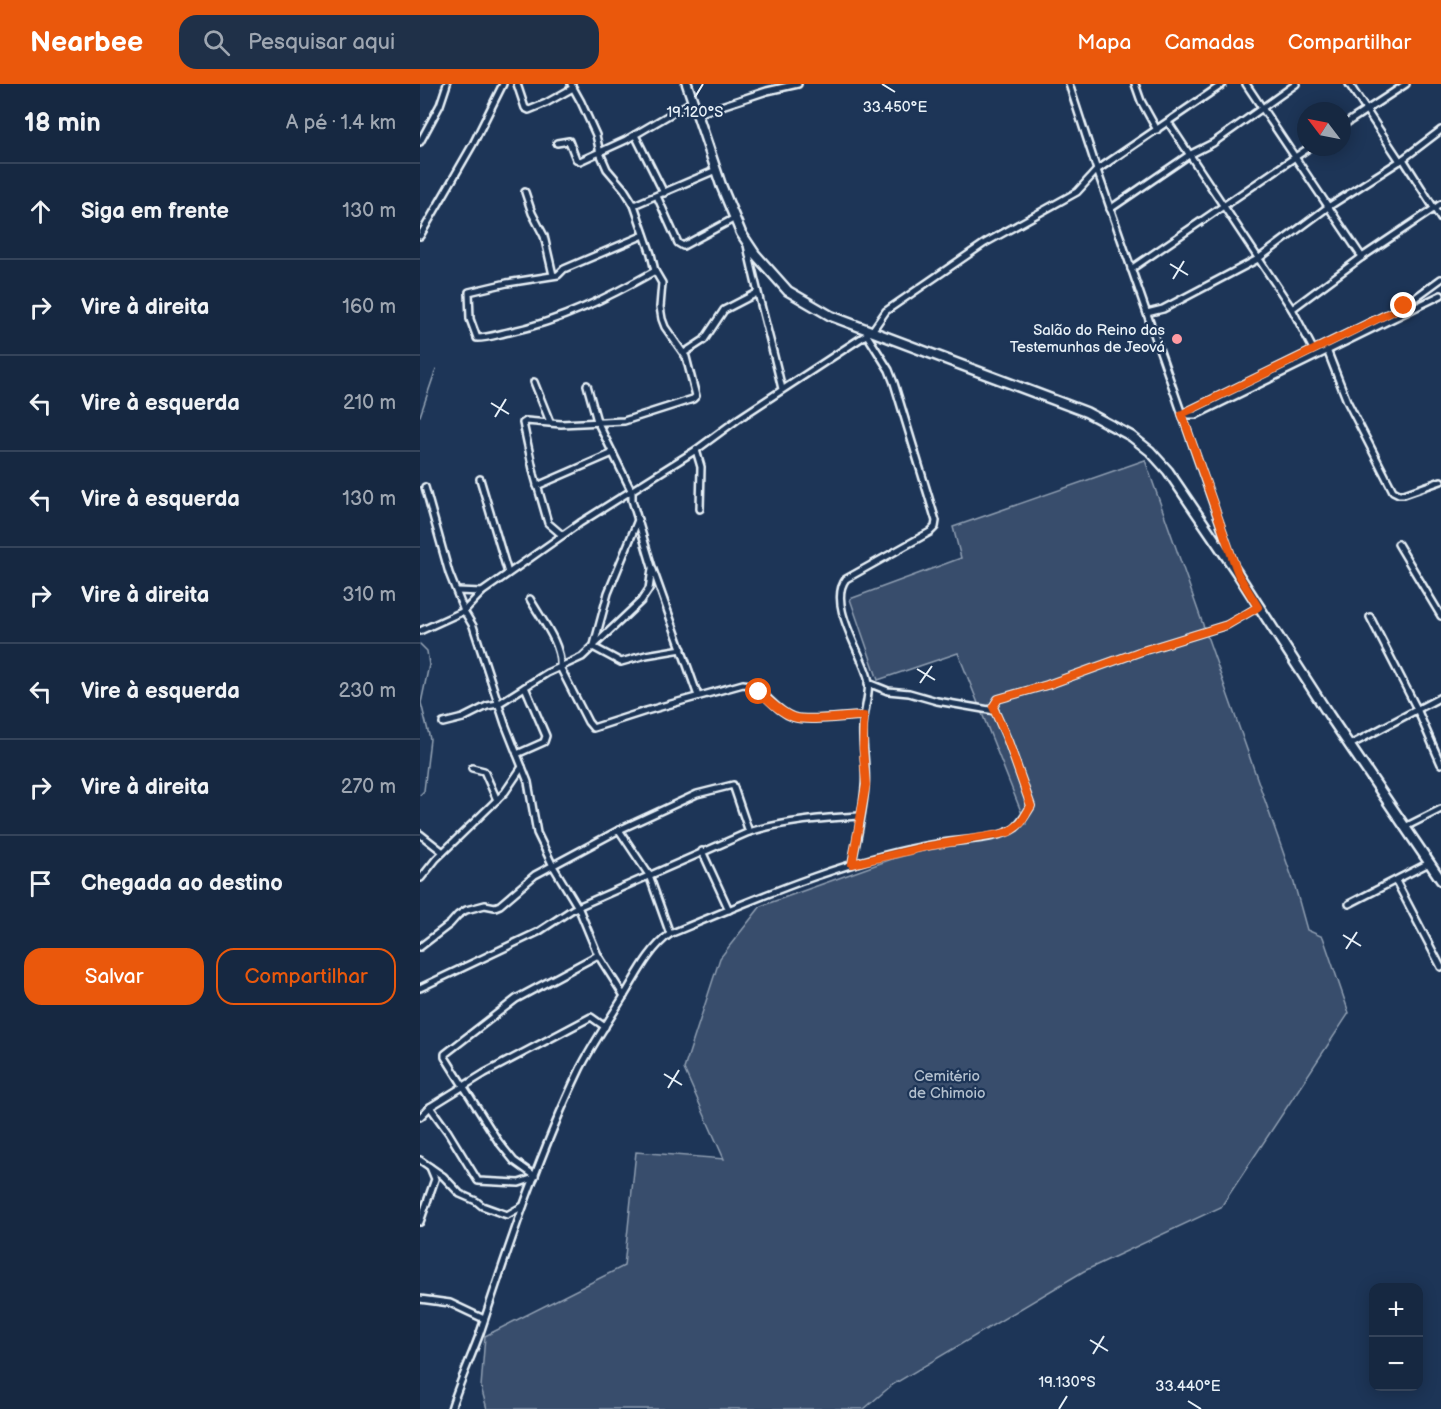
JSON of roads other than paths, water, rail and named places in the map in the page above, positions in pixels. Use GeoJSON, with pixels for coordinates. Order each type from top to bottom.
{"type":"FeatureCollection","features":[{"type":"Feature","properties":{"kind":"street"},"geometry":{"type":"LineString","coordinates":[[420,142],[440,105],[447,84]]}},
{"type":"Feature","properties":{"kind":"street"},"geometry":{"type":"LineString","coordinates":[[420,236],[473,144],[502,84]]}},
{"type":"Feature","properties":{"kind":"street"},"geometry":{"type":"LineString","coordinates":[[517,84],[525,108],[529,110],[546,103],[572,86],[599,143],[600,153],[607,169],[634,205],[655,271],[662,283],[660,307],[662,319],[688,360],[695,398],[619,422],[561,424],[526,421],[522,425],[548,523],[562,535]]}},
{"type":"Feature","properties":{"kind":"street"},"geometry":{"type":"LineString","coordinates":[[687,84],[716,170],[746,243],[782,389]]}},
{"type":"Feature","properties":{"kind":"street"},"geometry":{"type":"LineString","coordinates":[[697,114],[767,91],[798,84]]}},
{"type":"Feature","properties":{"kind":"street"},"geometry":{"type":"LineString","coordinates":[[1069,84],[1110,209],[1184,413],[1238,574]]}},
{"type":"Feature","properties":{"kind":"street"},"geometry":{"type":"LineString","coordinates":[[1135,84],[1141,101],[1157,130]]}},
{"type":"Feature","properties":{"kind":"street"},"geometry":{"type":"LineString","coordinates":[[420,631],[464,611],[482,592],[562,535],[696,450],[782,389],[869,333],[886,310],[985,243],[1077,192],[1097,170],[1223,84]]}},
{"type":"Feature","properties":{"kind":"street"},"geometry":{"type":"LineString","coordinates":[[1246,84],[1362,257]]}},
{"type":"Feature","properties":{"kind":"street"},"geometry":{"type":"LineString","coordinates":[[1110,209],[1189,155],[1213,143],[1296,84]]}},
{"type":"Feature","properties":{"kind":"street"},"geometry":{"type":"LineString","coordinates":[[1349,84],[1441,219]]}},
{"type":"Feature","properties":{"kind":"street"},"geometry":{"type":"LineString","coordinates":[[1351,120],[1406,84]]}},
{"type":"Feature","properties":{"kind":"street"},"geometry":{"type":"LineString","coordinates":[[557,143],[569,141],[578,161],[600,153],[635,135],[693,101]]}},
{"type":"Feature","properties":{"kind":"street"},"geometry":{"type":"LineString","coordinates":[[1168,122],[1292,309],[1313,349]]}},
{"type":"Feature","properties":{"kind":"street"},"geometry":{"type":"LineString","coordinates":[[1147,313],[1163,309],[1258,259],[1328,207],[1402,160],[1441,130]]}},
{"type":"Feature","properties":{"kind":"street"},"geometry":{"type":"LineString","coordinates":[[635,135],[664,193]]}},
{"type":"Feature","properties":{"kind":"street"},"geometry":{"type":"LineString","coordinates":[[1131,269],[1295,157]]}},
{"type":"Feature","properties":{"kind":"street"},"geometry":{"type":"LineString","coordinates":[[634,205],[716,170]]}},
{"type":"Feature","properties":{"kind":"street"},"geometry":{"type":"LineString","coordinates":[[525,192],[531,213],[544,236],[553,275]]}},
{"type":"Feature","properties":{"kind":"street"},"geometry":{"type":"LineString","coordinates":[[657,196],[678,243],[683,246],[735,218]]}},
{"type":"Feature","properties":{"kind":"street"},"geometry":{"type":"LineString","coordinates":[[1292,309],[1362,257],[1441,204]]}},
{"type":"Feature","properties":{"kind":"street"},"geometry":{"type":"LineString","coordinates":[[644,235],[553,275],[469,292],[470,319],[476,336],[480,338],[524,329],[554,320],[623,289],[655,271]]}},
{"type":"Feature","properties":{"kind":"street"},"geometry":{"type":"LineString","coordinates":[[746,243],[788,291],[831,316],[869,333],[1086,412],[1131,436],[1150,451],[1168,471],[1441,879]]}},
{"type":"Feature","properties":{"kind":"street"},"geometry":{"type":"LineString","coordinates":[[1184,413],[1404,306],[1441,279]]}},
{"type":"Feature","properties":{"kind":"street"},"geometry":{"type":"LineString","coordinates":[[684,353],[704,340],[724,310],[757,293]]}},
{"type":"Feature","properties":{"kind":"street"},"geometry":{"type":"LineString","coordinates":[[1184,413],[1196,415],[1441,295]]}},
{"type":"Feature","properties":{"kind":"street"},"geometry":{"type":"LineString","coordinates":[[852,864],[866,785],[863,749],[868,683],[846,625],[840,592],[841,585],[846,579],[930,532],[935,527],[936,520],[894,383],[869,333]]}},
{"type":"Feature","properties":{"kind":"street"},"geometry":{"type":"LineString","coordinates":[[1327,350],[1347,400],[1393,491],[1404,494],[1441,481]]}},
{"type":"Feature","properties":{"kind":"street"},"geometry":{"type":"LineString","coordinates":[[534,382],[550,422]]}},
{"type":"Feature","properties":{"kind":"street"},"geometry":{"type":"LineString","coordinates":[[586,385],[597,421],[632,492],[632,500],[652,567],[698,696]]}},
{"type":"Feature","properties":{"kind":"street"},"geometry":{"type":"LineString","coordinates":[[696,450],[702,467],[700,509]]}},
{"type":"Feature","properties":{"kind":"street"},"geometry":{"type":"LineString","coordinates":[[537,486],[613,453]]}},
{"type":"Feature","properties":{"kind":"street"},"geometry":{"type":"LineString","coordinates":[[480,479],[508,573]]}},
{"type":"Feature","properties":{"kind":"street"},"geometry":{"type":"LineString","coordinates":[[425,487],[449,573],[464,611],[473,626],[498,704],[530,791],[537,833],[553,866],[579,909],[598,955],[624,996]]}},
{"type":"Feature","properties":{"kind":"street"},"geometry":{"type":"LineString","coordinates":[[593,646],[608,593],[638,520]]}},
{"type":"Feature","properties":{"kind":"street"},"geometry":{"type":"LineString","coordinates":[[1398,544],[1441,616]]}},
{"type":"Feature","properties":{"kind":"street"},"geometry":{"type":"LineString","coordinates":[[443,723],[463,718],[487,706],[498,704],[547,673],[582,657],[623,620],[646,595],[651,583],[652,567]]}},
{"type":"Feature","properties":{"kind":"street"},"geometry":{"type":"LineString","coordinates":[[458,591],[482,592]]}},
{"type":"Feature","properties":{"kind":"street"},"geometry":{"type":"LineString","coordinates":[[530,599],[553,640],[560,667],[588,722],[594,728],[743,684],[748,684],[792,717],[864,716]]}},
{"type":"Feature","properties":{"kind":"street"},"geometry":{"type":"LineString","coordinates":[[451,1409],[534,1177],[580,1068],[650,955],[663,939],[729,910],[852,864],[929,846],[1009,832],[1021,823],[1031,806],[1008,741],[993,707],[998,699],[1227,625],[1258,607]]}},
{"type":"Feature","properties":{"kind":"street"},"geometry":{"type":"LineString","coordinates":[[1370,617],[1417,709],[1441,764]]}},
{"type":"Feature","properties":{"kind":"street"},"geometry":{"type":"LineString","coordinates":[[593,646],[621,662],[682,649]]}},
{"type":"Feature","properties":{"kind":"street"},"geometry":{"type":"LineString","coordinates":[[868,683],[888,691],[909,693],[937,701],[995,711]]}},
{"type":"Feature","properties":{"kind":"street"},"geometry":{"type":"LineString","coordinates":[[517,754],[544,742],[546,736],[525,687]]}},
{"type":"Feature","properties":{"kind":"street"},"geometry":{"type":"LineString","coordinates":[[1350,745],[1441,697]]}},
{"type":"Feature","properties":{"kind":"street"},"geometry":{"type":"LineString","coordinates":[[422,878],[443,852],[505,792],[522,767]]}},
{"type":"Feature","properties":{"kind":"street"},"geometry":{"type":"LineString","coordinates":[[472,768],[484,771],[497,800]]}},
{"type":"Feature","properties":{"kind":"street"},"geometry":{"type":"LineString","coordinates":[[420,947],[458,915],[485,905],[495,907],[500,905],[528,880],[619,830],[697,794],[733,785],[749,832]]}},
{"type":"Feature","properties":{"kind":"street"},"geometry":{"type":"LineString","coordinates":[[1405,827],[1441,809]]}},
{"type":"Feature","properties":{"kind":"street"},"geometry":{"type":"LineString","coordinates":[[420,988],[538,932],[573,909],[579,909],[649,875],[749,832],[822,818],[860,816]]}},
{"type":"Feature","properties":{"kind":"street"},"geometry":{"type":"LineString","coordinates":[[619,830],[649,875],[670,934]]}},
{"type":"Feature","properties":{"kind":"street"},"geometry":{"type":"LineString","coordinates":[[420,834],[443,852]]}},
{"type":"Feature","properties":{"kind":"street"},"geometry":{"type":"LineString","coordinates":[[702,851],[729,910]]}},
{"type":"Feature","properties":{"kind":"street"},"geometry":{"type":"LineString","coordinates":[[1349,904],[1429,863]]}},
{"type":"Feature","properties":{"kind":"street"},"geometry":{"type":"LineString","coordinates":[[1396,880],[1441,967]]}},
{"type":"Feature","properties":{"kind":"street"},"geometry":{"type":"LineString","coordinates":[[534,1177],[514,1161],[498,1141],[445,1057],[446,1051],[516,999],[598,955]]}},
{"type":"Feature","properties":{"kind":"street"},"geometry":{"type":"LineString","coordinates":[[420,1117],[430,1107],[464,1085],[591,1017],[605,1027]]}},
{"type":"Feature","properties":{"kind":"street"},"geometry":{"type":"LineString","coordinates":[[430,1107],[478,1181],[519,1183],[534,1177]]}},
{"type":"Feature","properties":{"kind":"street"},"geometry":{"type":"LineString","coordinates":[[420,1160],[443,1176],[460,1194],[502,1215],[513,1213],[524,1205]]}},
{"type":"Feature","properties":{"kind":"street"},"geometry":{"type":"LineString","coordinates":[[420,1222],[435,1179],[430,1167]]}},
{"type":"Feature","properties":{"kind":"street"},"geometry":{"type":"LineString","coordinates":[[420,1299],[450,1303],[484,1319]]}},
{"type":"Feature","properties":{"kind":"waterway"},"geometry":{"type":"LineString","coordinates":[[420,416],[436,369]]}},
{"type":"Feature","properties":{"kind":"waterway"},"geometry":{"type":"LineString","coordinates":[[420,644],[427,651],[429,665],[421,703],[430,739],[424,791],[420,795]]}},
{"type":"Feature","properties":{"kind":"place","name":"Salão do Reino das Testemunhas de Jeová"},"geometry":{"type":"Point","coordinates":[1177,339]}},
{"type":"Feature","properties":{"kind":"park label","name":"Cemitério de Chimoio"},"geometry":{"type":"Point","coordinates":[947,1084]}}]}
